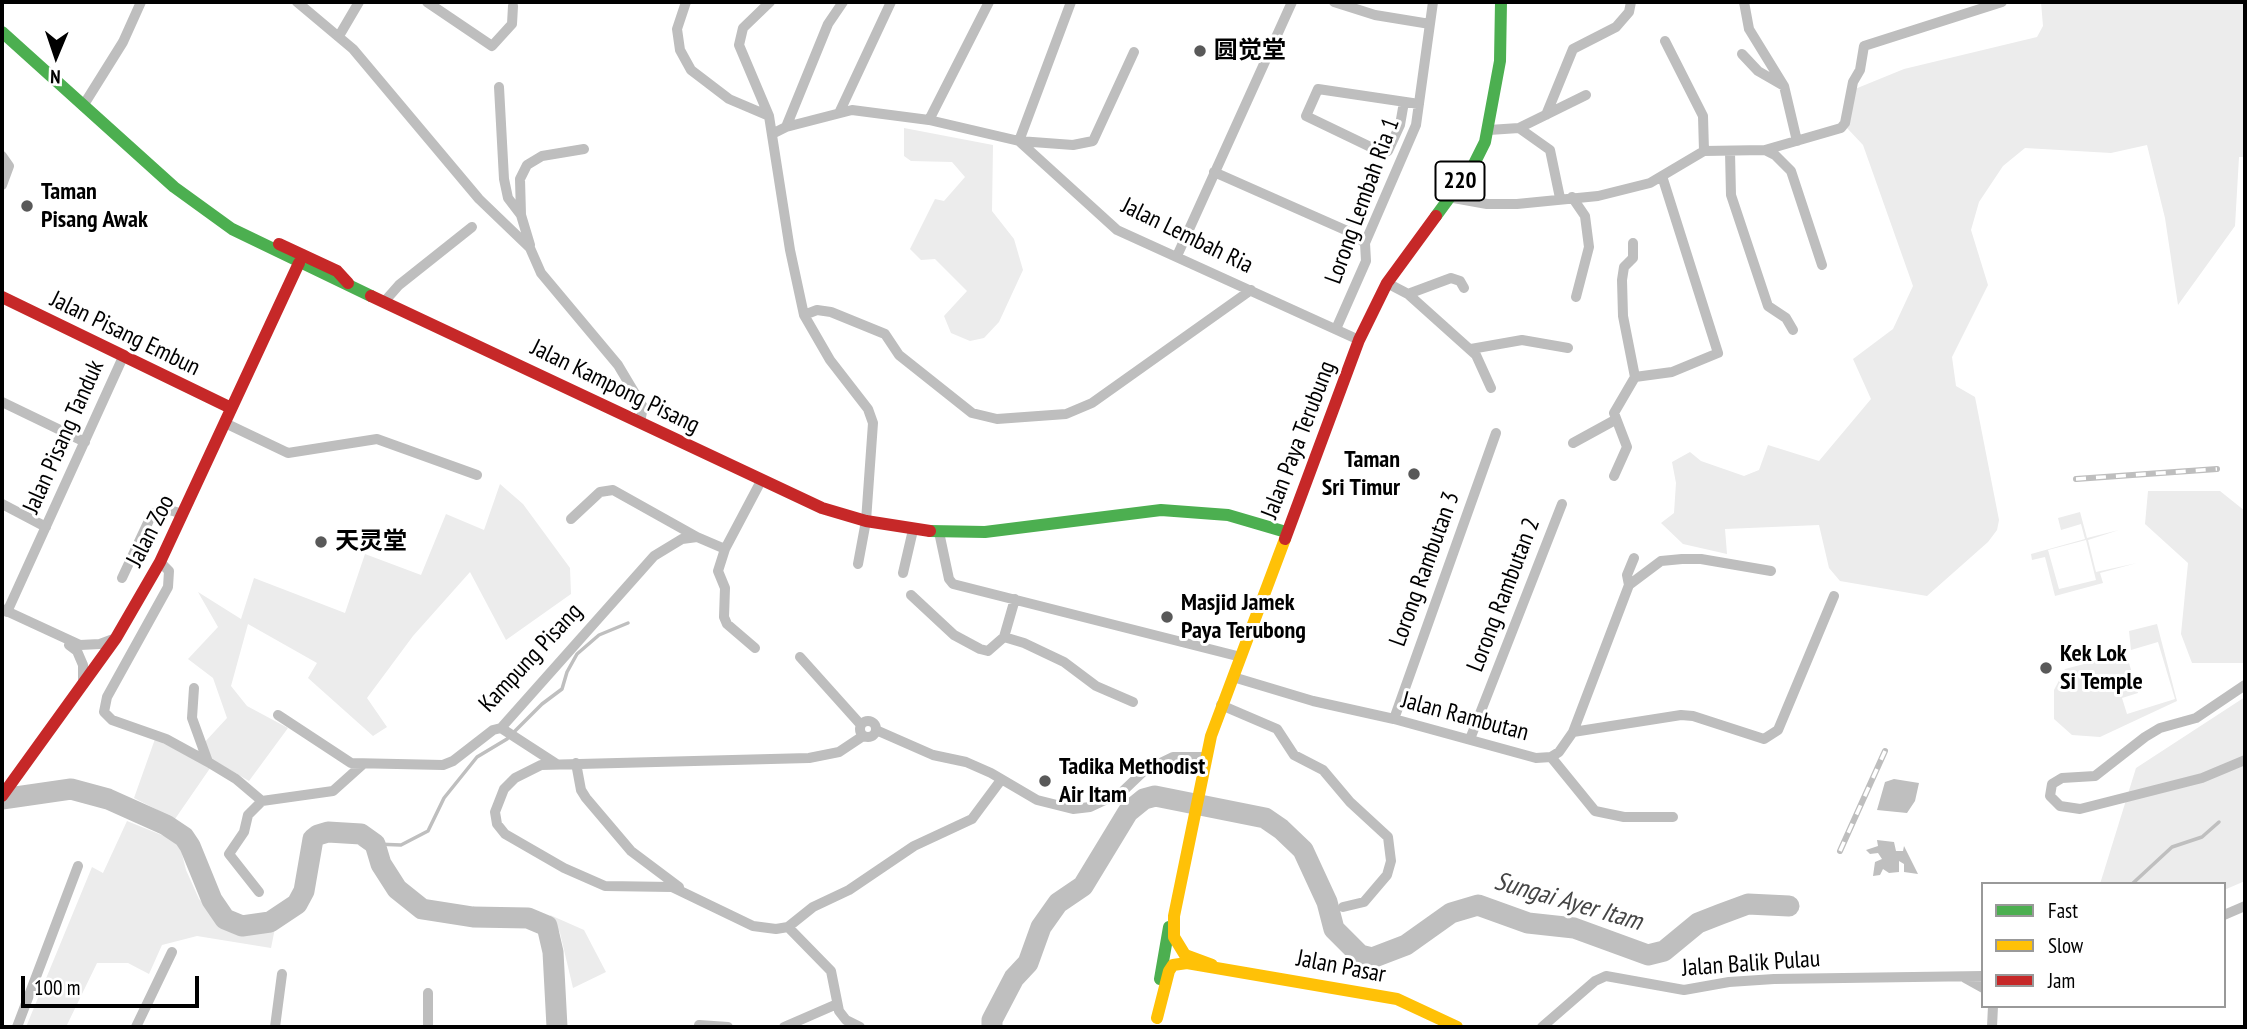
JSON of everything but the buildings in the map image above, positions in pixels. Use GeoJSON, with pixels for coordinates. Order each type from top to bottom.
{"type":"FeatureCollection","features":[{"type":"Feature","properties":{"kind":"main road","name":"Jalan Paya Terubung"},"geometry":{"type":"LineString","coordinates":[[1174,916],[1206,757],[1221,705],[1359,340],[1387,283],[1474,164],[1489,130],[1500,61],[1501,2]]}},
{"type":"Feature","properties":{"kind":"main road","name":"Jalan Kampong Pisang"},"geometry":{"type":"LineString","coordinates":[[4,32],[174,187],[232,229],[822,508],[866,521],[939,532],[985,532],[1161,510],[1228,514],[1286,532]]}},
{"type":"Feature","properties":{"kind":"main road"},"geometry":{"type":"LineString","coordinates":[[254,240],[277,243],[337,271],[350,286]]}},
{"type":"Feature","properties":{"kind":"main road","name":"Jalan Zoo"},"geometry":{"type":"LineString","coordinates":[[2,796],[116,638],[160,562],[299,263]]}},
{"type":"Feature","properties":{"kind":"main road","name":"Jalan Pisang Embun"},"geometry":{"type":"LineString","coordinates":[[2,297],[231,408]]}},
{"type":"Feature","properties":{"kind":"main road","name":"Jalan Pasar"},"geometry":{"type":"LineString","coordinates":[[1174,916],[1176,944],[1185,955],[1212,965],[1397,999],[1457,1027]]}},
{"type":"Feature","properties":{"kind":"main road","name":"220"},"geometry":{"type":"LineString","coordinates":[[1156,1023],[1163,962],[1174,916]]}},
{"type":"Feature","properties":{"kind":"main road","name":"Jalan Pasar"},"geometry":{"type":"LineString","coordinates":[[1156,1023],[1173,965],[1212,965]]}},
{"type":"Feature","properties":{"kind":"street"},"geometry":{"type":"LineString","coordinates":[[83,106],[123,42],[141,2]]}},
{"type":"Feature","properties":{"kind":"street"},"geometry":{"type":"LineString","coordinates":[[297,2],[339,36],[479,198],[530,247]]}},
{"type":"Feature","properties":{"kind":"street"},"geometry":{"type":"LineString","coordinates":[[339,36],[359,2]]}},
{"type":"Feature","properties":{"kind":"street"},"geometry":{"type":"LineString","coordinates":[[428,2],[492,46],[512,24],[513,6]]}},
{"type":"Feature","properties":{"kind":"street"},"geometry":{"type":"LineString","coordinates":[[685,2],[677,29],[680,50],[691,70],[729,99],[769,116]]}},
{"type":"Feature","properties":{"kind":"street"},"geometry":{"type":"LineString","coordinates":[[770,2],[739,36],[739,45],[769,116],[790,250],[804,315],[830,360],[868,409],[873,423],[866,521],[858,564]]}},
{"type":"Feature","properties":{"kind":"street"},"geometry":{"type":"LineString","coordinates":[[786,127],[828,24],[843,2]]}},
{"type":"Feature","properties":{"kind":"street"},"geometry":{"type":"LineString","coordinates":[[840,111],[891,2]]}},
{"type":"Feature","properties":{"kind":"street"},"geometry":{"type":"LineString","coordinates":[[929,120],[989,2]]}},
{"type":"Feature","properties":{"kind":"street"},"geometry":{"type":"LineString","coordinates":[[1071,2],[1019,141],[1073,145],[1093,141],[1133,52]]}},
{"type":"Feature","properties":{"kind":"street"},"geometry":{"type":"LineString","coordinates":[[1177,256],[1292,2]]}},
{"type":"Feature","properties":{"kind":"street"},"geometry":{"type":"LineString","coordinates":[[1334,2],[1376,15],[1430,24]]}},
{"type":"Feature","properties":{"kind":"street","name":"Lorong Lembah Ria 1"},"geometry":{"type":"LineString","coordinates":[[1336,329],[1366,261],[1365,243],[1414,130],[1433,2]]}},
{"type":"Feature","properties":{"kind":"street"},"geometry":{"type":"LineString","coordinates":[[1545,115],[1573,49],[1616,27],[1629,12],[1631,2]]}},
{"type":"Feature","properties":{"kind":"street"},"geometry":{"type":"LineString","coordinates":[[1744,2],[1749,29],[1784,86],[1797,142]]}},
{"type":"Feature","properties":{"kind":"street"},"geometry":{"type":"LineString","coordinates":[[1448,197],[1487,204],[1623,191],[1662,176],[1704,151],[1765,150],[1841,128],[1845,123],[1853,82],[1860,70],[1862,50],[1867,44],[2002,2]]}},
{"type":"Feature","properties":{"kind":"street"},"geometry":{"type":"LineString","coordinates":[[1665,41],[1703,116],[1704,151]]}},
{"type":"Feature","properties":{"kind":"street"},"geometry":{"type":"LineString","coordinates":[[1742,54],[1758,71],[1784,86]]}},
{"type":"Feature","properties":{"kind":"street"},"geometry":{"type":"LineString","coordinates":[[499,87],[504,179],[509,198],[520,215],[541,273],[618,365],[643,407],[640,422]]}},
{"type":"Feature","properties":{"kind":"street"},"geometry":{"type":"LineString","coordinates":[[1404,102],[1400,125],[1388,151],[1383,153],[1306,116],[1318,89],[1419,104]]}},
{"type":"Feature","properties":{"kind":"street"},"geometry":{"type":"LineString","coordinates":[[1489,130],[1519,128],[1586,95]]}},
{"type":"Feature","properties":{"kind":"street","name":"Jalan Lembah Ria"},"geometry":{"type":"LineString","coordinates":[[772,134],[786,127],[840,111],[929,120],[1019,141],[1117,229],[1359,340]]}},
{"type":"Feature","properties":{"kind":"street"},"geometry":{"type":"LineString","coordinates":[[1519,128],[1550,150],[1560,198]]}},
{"type":"Feature","properties":{"kind":"street"},"geometry":{"type":"LineString","coordinates":[[520,215],[520,179],[527,165],[542,156],[584,149]]}},
{"type":"Feature","properties":{"kind":"street"},"geometry":{"type":"LineString","coordinates":[[1765,150],[1775,155],[1791,171],[1822,265]]}},
{"type":"Feature","properties":{"kind":"street"},"geometry":{"type":"LineString","coordinates":[[1730,152],[1731,195],[1768,306],[1786,318],[1793,331]]}},
{"type":"Feature","properties":{"kind":"street"},"geometry":{"type":"LineString","coordinates":[[2,156],[9,166],[2,185]]}},
{"type":"Feature","properties":{"kind":"street"},"geometry":{"type":"LineString","coordinates":[[1214,172],[1352,233],[1365,243]]}},
{"type":"Feature","properties":{"kind":"street"},"geometry":{"type":"LineString","coordinates":[[1635,377],[1672,372],[1718,353],[1662,176]]}},
{"type":"Feature","properties":{"kind":"street"},"geometry":{"type":"LineString","coordinates":[[1572,197],[1586,216],[1589,247],[1576,297]]}},
{"type":"Feature","properties":{"kind":"street"},"geometry":{"type":"LineString","coordinates":[[384,302],[398,285],[472,227]]}},
{"type":"Feature","properties":{"kind":"street"},"geometry":{"type":"LineString","coordinates":[[1614,476],[1627,447],[1615,421],[1616,407],[1626,397],[1635,377],[1623,316],[1622,280],[1625,267],[1633,258],[1633,243]]}},
{"type":"Feature","properties":{"kind":"street"},"geometry":{"type":"LineString","coordinates":[[1408,294],[1451,278],[1460,281],[1464,288]]}},
{"type":"Feature","properties":{"kind":"street"},"geometry":{"type":"LineString","coordinates":[[1387,283],[1408,294],[1471,349],[1491,388]]}},
{"type":"Feature","properties":{"kind":"street"},"geometry":{"type":"LineString","coordinates":[[804,315],[817,310],[831,313],[885,334],[899,355],[972,413],[998,419],[1066,414],[1092,402],[1251,290]]}},
{"type":"Feature","properties":{"kind":"street"},"geometry":{"type":"LineString","coordinates":[[1471,349],[1522,340],[1568,348]]}},
{"type":"Feature","properties":{"kind":"street","name":"Jalan Pisang Tanduk"},"geometry":{"type":"LineString","coordinates":[[5,610],[123,357]]}},
{"type":"Feature","properties":{"kind":"street"},"geometry":{"type":"LineString","coordinates":[[2,402],[85,442]]}},
{"type":"Feature","properties":{"kind":"street"},"geometry":{"type":"LineString","coordinates":[[1573,443],[1615,421]]}},
{"type":"Feature","properties":{"kind":"street"},"geometry":{"type":"LineString","coordinates":[[225,423],[288,453],[377,439],[477,475]]}},
{"type":"Feature","properties":{"kind":"street","name":"Lorong Rambutan 3"},"geometry":{"type":"LineString","coordinates":[[1394,719],[1496,433]]}},
{"type":"Feature","properties":{"kind":"street"},"geometry":{"type":"LineString","coordinates":[[755,648],[736,633],[724,617],[725,588],[718,571],[724,549],[761,481]]}},
{"type":"Feature","properties":{"kind":"street"},"geometry":{"type":"LineString","coordinates":[[571,519],[600,492],[613,490],[724,549]]}},
{"type":"Feature","properties":{"kind":"street","name":"Lorong Rambutan 2"},"geometry":{"type":"LineString","coordinates":[[1470,739],[1562,504]]}},
{"type":"Feature","properties":{"kind":"street"},"geometry":{"type":"LineString","coordinates":[[2,505],[46,527]]}},
{"type":"Feature","properties":{"kind":"street"},"geometry":{"type":"LineString","coordinates":[[122,578],[152,514],[166,509],[183,514]]}},
{"type":"Feature","properties":{"kind":"street"},"geometry":{"type":"LineString","coordinates":[[903,573],[913,530]]}},
{"type":"Feature","properties":{"kind":"street"},"geometry":{"type":"LineString","coordinates":[[939,532],[949,579],[953,583],[1241,657]]}},
{"type":"Feature","properties":{"kind":"street","name":"Kampung Pisang"},"geometry":{"type":"LineString","coordinates":[[278,715],[344,760],[362,765],[443,765],[453,761],[493,730],[509,732],[640,568],[673,543],[698,537]]}},
{"type":"Feature","properties":{"kind":"street"},"geometry":{"type":"LineString","coordinates":[[1634,558],[1627,575],[1629,585],[1573,732],[1688,715],[1757,738],[1769,737],[1778,730],[1834,597]]}},
{"type":"Feature","properties":{"kind":"street"},"geometry":{"type":"LineString","coordinates":[[1629,585],[1661,561],[1701,559],[1771,571]]}},
{"type":"Feature","properties":{"kind":"street"},"geometry":{"type":"LineString","coordinates":[[160,562],[169,571],[168,587],[107,697],[104,712],[112,720],[166,739],[208,762],[236,779],[262,801]]}},
{"type":"Feature","properties":{"kind":"street"},"geometry":{"type":"LineString","coordinates":[[911,596],[954,635],[983,650],[992,648],[1004,637],[1015,599]]}},
{"type":"Feature","properties":{"kind":"street"},"geometry":{"type":"LineString","coordinates":[[5,610],[80,645],[100,644],[116,638]]}},
{"type":"Feature","properties":{"kind":"street"},"geometry":{"type":"LineString","coordinates":[[1004,637],[1063,662],[1096,686],[1133,702]]}},
{"type":"Feature","properties":{"kind":"street"},"geometry":{"type":"LineString","coordinates":[[61,638],[78,651],[83,665],[83,684]]}},
{"type":"Feature","properties":{"kind":"street"},"geometry":{"type":"LineString","coordinates":[[800,657],[862,730]]}},
{"type":"Feature","properties":{"kind":"street","name":"Jalan Rambutan"},"geometry":{"type":"LineString","coordinates":[[1233,677],[1313,701],[1394,719],[1536,758],[1551,757],[1559,752],[1573,732]]}},
{"type":"Feature","properties":{"kind":"street"},"geometry":{"type":"LineString","coordinates":[[2245,685],[2196,718],[2160,728],[2144,737],[2095,776],[2062,778],[2052,784],[2050,796],[2060,806],[2080,809],[2202,778],[2245,761]]}},
{"type":"Feature","properties":{"kind":"street"},"geometry":{"type":"LineString","coordinates":[[194,688],[192,718],[208,762]]}},
{"type":"Feature","properties":{"kind":"street"},"geometry":{"type":"LineString","coordinates":[[1221,705],[1277,729],[1294,755],[1323,770],[1350,802],[1388,837],[1391,861],[1387,876],[1364,902],[1343,907]]}},
{"type":"Feature","properties":{"kind":"street"},"geometry":{"type":"LineString","coordinates":[[1001,780],[972,819],[914,846],[849,890],[813,907],[788,927],[753,926],[672,887],[605,886],[564,868],[500,829],[495,812],[504,789],[526,771],[555,763],[809,758],[839,751],[870,721],[876,730],[933,755],[966,762],[1001,780],[1037,800],[1073,809],[1090,807],[1122,792],[1144,771],[1173,757],[1206,757]]}},
{"type":"Feature","properties":{"kind":"street"},"geometry":{"type":"LineString","coordinates":[[509,732],[555,763]]}},
{"type":"Feature","properties":{"kind":"street"},"geometry":{"type":"LineString","coordinates":[[1551,757],[1595,811],[1624,817],[1672,817]]}},
{"type":"Feature","properties":{"kind":"street"},"geometry":{"type":"LineString","coordinates":[[576,763],[581,790],[631,851],[685,892]]}},
{"type":"Feature","properties":{"kind":"street"},"geometry":{"type":"LineString","coordinates":[[259,892],[229,854],[244,832],[248,815],[262,801],[333,792],[362,765]]}},
{"type":"Feature","properties":{"kind":"street"},"geometry":{"type":"LineString","coordinates":[[17,1027],[78,866]]}},
{"type":"Feature","properties":{"kind":"street"},"geometry":{"type":"LineString","coordinates":[[2226,914],[2245,906]]}},
{"type":"Feature","properties":{"kind":"street"},"geometry":{"type":"LineString","coordinates":[[788,927],[831,971],[841,1022],[860,1027]]}},
{"type":"Feature","properties":{"kind":"street"},"geometry":{"type":"LineString","coordinates":[[136,1027],[172,952]]}},
{"type":"Feature","properties":{"kind":"street"},"geometry":{"type":"LineString","coordinates":[[275,1027],[282,974]]}},
{"type":"Feature","properties":{"kind":"street","name":"Jalan Balik Pulau"},"geometry":{"type":"LineString","coordinates":[[1542,1027],[1595,981],[1606,976],[1684,990],[1729,982],[1774,979],[1981,976]]}},
{"type":"Feature","properties":{"kind":"street"},"geometry":{"type":"LineString","coordinates":[[1965,978],[1981,987]]}},
{"type":"Feature","properties":{"kind":"street"},"geometry":{"type":"LineString","coordinates":[[428,993],[428,1027]]}},
{"type":"Feature","properties":{"kind":"street"},"geometry":{"type":"LineString","coordinates":[[783,1027],[836,1004]]}},
{"type":"Feature","properties":{"kind":"street"},"geometry":{"type":"LineString","coordinates":[[1992,1027],[1993,1008]]}},
{"type":"Feature","properties":{"kind":"street"},"geometry":{"type":"LineString","coordinates":[[699,1025],[728,1027]]}},
{"type":"Feature","properties":{"kind":"shaded area"},"geometry":{"type":"Polygon","coordinates":[[[2041,2],[2245,2],[2245,157],[2239,157],[2235,226],[2178,305],[2165,218],[2147,145],[2111,153],[2025,148],[2003,166],[1979,202],[1971,230],[1988,285],[1952,357],[1956,386],[1975,397],[1999,520],[1997,530],[1988,542],[1927,596],[1840,581],[1829,568],[1819,525],[1725,529],[1727,554],[1683,544],[1661,523],[1674,513],[1676,483],[1672,462],[1690,452],[1701,461],[1744,476],[1759,470],[1768,445],[1819,461],[1871,399],[1853,359],[1893,329],[1913,286],[1863,145],[1847,128],[1855,89],[1904,69],[2037,37],[2043,26],[2041,2]]]}},
{"type":"Feature","properties":{"kind":"shaded area"},"geometry":{"type":"Polygon","coordinates":[[[904,128],[993,145],[992,211],[1014,239],[1023,270],[999,322],[984,338],[970,341],[951,333],[944,316],[967,291],[935,259],[921,260],[910,249],[935,199],[944,201],[965,177],[952,162],[911,161],[904,156],[904,128]]]}},
{"type":"Feature","properties":{"kind":"shaded area"},"geometry":{"type":"Polygon","coordinates":[[[500,484],[523,504],[570,568],[571,594],[506,640],[470,572],[413,636],[367,698],[387,727],[373,736],[308,678],[317,663],[248,624],[231,686],[247,706],[288,728],[249,781],[215,761],[175,819],[134,798],[155,739],[191,757],[227,718],[213,678],[188,659],[218,627],[198,592],[241,619],[254,578],[345,613],[365,554],[421,575],[446,514],[484,530],[500,484]]]}},
{"type":"Feature","properties":{"kind":"shaded area"},"geometry":{"type":"Polygon","coordinates":[[[2148,491],[2220,491],[2245,511],[2245,663],[2192,663],[2181,634],[2188,563],[2145,524],[2148,491]]]}},
{"type":"Feature","properties":{"kind":"shaded area"},"geometry":{"type":"Polygon","coordinates":[[[2080,512],[2087,538],[2119,530],[2088,540],[2096,572],[2137,563],[2100,573],[2103,583],[2055,596],[2045,557],[2032,560],[2031,554],[2085,539],[2081,524],[2061,530],[2058,518],[2080,512]],[[2086,540],[2048,550],[2059,589],[2096,580],[2086,540]]]}},
{"type":"Feature","properties":{"kind":"shaded area"},"geometry":{"type":"Polygon","coordinates":[[[2157,624],[2177,701],[2100,737],[2072,735],[2054,719],[2054,690],[2065,669],[2126,653],[2138,693],[2122,698],[2127,714],[2175,699],[2158,642],[2131,650],[2129,631],[2157,624]]]}},
{"type":"Feature","properties":{"kind":"shaded area"},"geometry":{"type":"Polygon","coordinates":[[[2245,697],[2245,881],[2226,889],[2226,882],[2101,882],[2136,768],[2245,697]]]}},
{"type":"Feature","properties":{"kind":"shaded area"},"geometry":{"type":"Polygon","coordinates":[[[1894,779],[1919,783],[1915,801],[1907,813],[1877,810],[1885,782],[1894,779]]]}},
{"type":"Feature","properties":{"kind":"shaded area"},"geometry":{"type":"Polygon","coordinates":[[[127,821],[179,842],[186,870],[199,899],[232,930],[251,932],[275,928],[271,948],[197,936],[162,945],[149,974],[128,963],[97,963],[66,1027],[26,1027],[92,867],[103,873],[127,821]]]}},
{"type":"Feature","properties":{"kind":"shaded area"},"geometry":{"type":"Polygon","coordinates":[[[1877,840],[1894,842],[1896,851],[1903,851],[1904,846],[1918,874],[1904,872],[1904,864],[1899,861],[1899,872],[1889,873],[1883,869],[1880,875],[1873,876],[1875,862],[1882,859],[1878,853],[1870,854],[1866,850],[1878,846],[1877,840]]]}},
{"type":"Feature","properties":{"kind":"shaded area"},"geometry":{"type":"Polygon","coordinates":[[[550,915],[584,930],[606,972],[573,988],[560,933],[550,915]]]}},
{"type":"Feature","properties":{"kind":"waterway","name":"Sungai Ayer Itam"},"geometry":{"type":"LineString","coordinates":[[375,844],[401,845],[428,831],[444,798],[477,757],[507,739],[542,704],[562,689],[567,672],[577,654],[599,635],[628,623]]}},
{"type":"Feature","properties":{"kind":"waterway","name":"Sungai Ayer Itam"},"geometry":{"type":"LineString","coordinates":[[2,799],[71,789],[108,799],[166,825],[184,837],[190,846],[212,900],[225,919],[242,926],[270,922],[297,904],[304,891],[313,839],[318,835],[328,832],[361,834],[375,844],[381,864],[397,889],[422,909],[473,917],[528,918],[547,926],[553,952],[557,1027]]}},
{"type":"Feature","properties":{"kind":"waterway","name":"Sungai Ayer Itam"},"geometry":{"type":"LineString","coordinates":[[992,1027],[992,1020],[1014,978],[1028,963],[1041,927],[1058,903],[1083,886],[1128,812],[1144,799],[1155,796],[1265,818],[1281,829],[1303,850],[1327,902],[1334,929],[1360,955],[1372,958],[1406,945],[1451,913],[1478,905],[1528,923],[1574,928],[1648,955],[1664,951],[1698,923],[1748,904],[1789,906]]}},
{"type":"Feature","properties":{"kind":"waterway"},"geometry":{"type":"LineString","coordinates":[[2134,882],[2172,847],[2202,837],[2219,822]]}},
{"type":"Feature","properties":{"kind":"railway"},"geometry":{"type":"LineString","coordinates":[[2076,479],[2217,469]]}},
{"type":"Feature","properties":{"kind":"railway"},"geometry":{"type":"LineString","coordinates":[[1840,851],[1885,751]]}},
{"type":"Feature","properties":{"kind":"traffic: fast"},"geometry":{"type":"LineString","coordinates":[[1436,216],[1474,164],[1485,142],[1500,61],[1501,2]]}},
{"type":"Feature","properties":{"kind":"traffic: fast"},"geometry":{"type":"LineString","coordinates":[[2,32],[174,187],[232,229],[371,296]]}},
{"type":"Feature","properties":{"kind":"traffic: fast"},"geometry":{"type":"LineString","coordinates":[[930,531],[985,532],[1161,510],[1228,515],[1286,532]]}},
{"type":"Feature","properties":{"kind":"traffic: fast"},"geometry":{"type":"LineString","coordinates":[[1160,979],[1169,927]]}},
{"type":"Feature","properties":{"kind":"traffic: slow"},"geometry":{"type":"LineString","coordinates":[[1212,965],[1185,955],[1174,937],[1174,916],[1211,736],[1285,539]]}},
{"type":"Feature","properties":{"kind":"traffic: slow"},"geometry":{"type":"LineString","coordinates":[[1157,1018],[1169,971],[1173,965],[1187,963],[1397,999],[1457,1027]]}},
{"type":"Feature","properties":{"kind":"traffic: jam"},"geometry":{"type":"LineString","coordinates":[[1285,539],[1359,340],[1387,283],[1436,216]]}},
{"type":"Feature","properties":{"kind":"traffic: jam"},"geometry":{"type":"LineString","coordinates":[[279,244],[337,271],[348,283]]}},
{"type":"Feature","properties":{"kind":"traffic: jam"},"geometry":{"type":"LineString","coordinates":[[2,796],[116,638],[160,562],[299,263]]}},
{"type":"Feature","properties":{"kind":"traffic: jam"},"geometry":{"type":"LineString","coordinates":[[371,296],[822,508],[866,521],[930,531]]}},
{"type":"Feature","properties":{"kind":"traffic: jam"},"geometry":{"type":"LineString","coordinates":[[2,297],[231,408]]}},
{"type":"Feature","properties":{"kind":"place","name":"圆觉堂"},"geometry":{"type":"Point","coordinates":[1200,51]}},
{"type":"Feature","properties":{"kind":"place","name":"Taman Pisang Awak"},"geometry":{"type":"Point","coordinates":[27,206]}},
{"type":"Feature","properties":{"kind":"place","name":"Taman Sri Timur"},"geometry":{"type":"Point","coordinates":[1414,474]}},
{"type":"Feature","properties":{"kind":"place","name":"天灵堂"},"geometry":{"type":"Point","coordinates":[321,542]}},
{"type":"Feature","properties":{"kind":"place","name":"Masjid Jamek Paya Terubong"},"geometry":{"type":"Point","coordinates":[1167,617]}},
{"type":"Feature","properties":{"kind":"place","name":"Kek Lok Si Temple"},"geometry":{"type":"Point","coordinates":[2046,668]}},
{"type":"Feature","properties":{"kind":"place","name":"Tadika Methodist Air Itam"},"geometry":{"type":"Point","coordinates":[1045,781]}}]}
